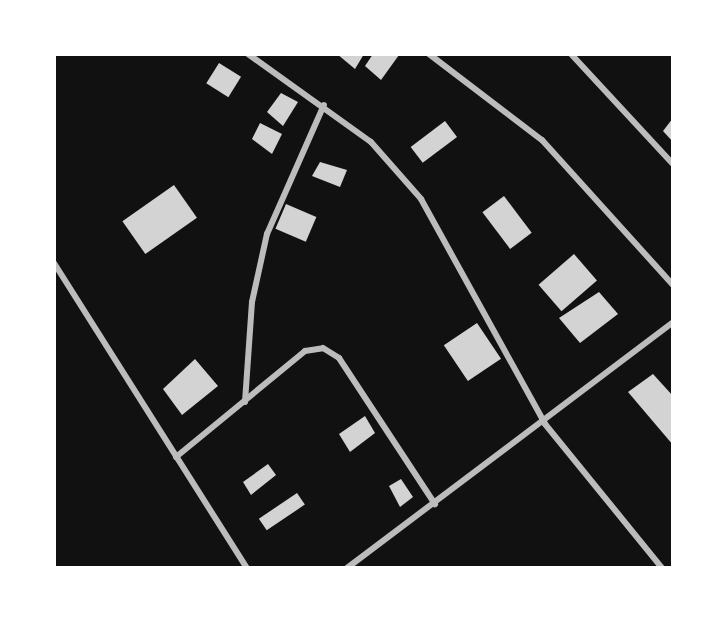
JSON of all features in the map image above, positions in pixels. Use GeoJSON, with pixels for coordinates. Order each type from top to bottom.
{"type":"FeatureCollection","features":[{"type":"Feature","properties":{"kind":"street"},"geometry":{"type":"LineString","coordinates":[[248,54],[324,105],[371,142],[421,200],[544,424],[662,568]]}},
{"type":"Feature","properties":{"kind":"street"},"geometry":{"type":"LineString","coordinates":[[429,54],[542,140],[673,285]]}},
{"type":"Feature","properties":{"kind":"street"},"geometry":{"type":"LineString","coordinates":[[571,54],[673,164]]}},
{"type":"Feature","properties":{"kind":"street"},"geometry":{"type":"LineString","coordinates":[[245,402],[252,302],[267,234],[324,105]]}},
{"type":"Feature","properties":{"kind":"street"},"geometry":{"type":"LineString","coordinates":[[54,263],[247,568]]}},
{"type":"Feature","properties":{"kind":"street"},"geometry":{"type":"LineString","coordinates":[[347,568],[544,424],[673,322]]}},
{"type":"Feature","properties":{"kind":"street"},"geometry":{"type":"LineString","coordinates":[[176,457],[305,351],[323,348],[339,358],[435,504]]}},
{"type":"Feature","properties":{"kind":"building"},"geometry":{"type":"Polygon","coordinates":[[[337,54],[364,54],[355,69],[337,54]]]}},
{"type":"Feature","properties":{"kind":"building"},"geometry":{"type":"Polygon","coordinates":[[[373,54],[399,55],[381,80],[365,66],[373,54]]]}},
{"type":"Feature","properties":{"kind":"building"},"geometry":{"type":"Polygon","coordinates":[[[219,63],[241,77],[228,97],[206,83],[219,63]]]}},
{"type":"Feature","properties":{"kind":"building"},"geometry":{"type":"Polygon","coordinates":[[[281,93],[298,102],[283,126],[267,112],[281,93]]]}},
{"type":"Feature","properties":{"kind":"building"},"geometry":{"type":"Polygon","coordinates":[[[673,118],[673,142],[663,131],[673,118]]]}},
{"type":"Feature","properties":{"kind":"building"},"geometry":{"type":"Polygon","coordinates":[[[445,121],[457,137],[423,163],[411,147],[445,121]]]}},
{"type":"Feature","properties":{"kind":"building"},"geometry":{"type":"Polygon","coordinates":[[[260,123],[282,134],[272,154],[252,139],[260,123]]]}},
{"type":"Feature","properties":{"kind":"building"},"geometry":{"type":"Polygon","coordinates":[[[320,162],[347,170],[340,187],[312,176],[320,162]]]}},
{"type":"Feature","properties":{"kind":"building"},"geometry":{"type":"Polygon","coordinates":[[[174,185],[197,218],[145,254],[122,221],[174,185]]]}},
{"type":"Feature","properties":{"kind":"building"},"geometry":{"type":"Polygon","coordinates":[[[504,196],[532,233],[510,249],[482,212],[504,196]]]}},
{"type":"Feature","properties":{"kind":"building"},"geometry":{"type":"Polygon","coordinates":[[[286,204],[316,217],[306,242],[275,229],[286,204]]]}},
{"type":"Feature","properties":{"kind":"building"},"geometry":{"type":"Polygon","coordinates":[[[574,254],[597,280],[561,311],[539,285],[574,254]]]}},
{"type":"Feature","properties":{"kind":"building"},"geometry":{"type":"Polygon","coordinates":[[[599,292],[618,314],[580,343],[559,318],[599,292]]]}},
{"type":"Feature","properties":{"kind":"building"},"geometry":{"type":"Polygon","coordinates":[[[477,323],[501,359],[468,381],[444,345],[477,323]]]}},
{"type":"Feature","properties":{"kind":"building"},"geometry":{"type":"Polygon","coordinates":[[[195,359],[218,386],[182,415],[163,389],[195,359]]]}},
{"type":"Feature","properties":{"kind":"building"},"geometry":{"type":"Polygon","coordinates":[[[653,374],[673,396],[673,445],[628,392],[653,374]]]}},
{"type":"Feature","properties":{"kind":"building"},"geometry":{"type":"Polygon","coordinates":[[[365,416],[375,433],[350,452],[339,434],[365,416]]]}},
{"type":"Feature","properties":{"kind":"building"},"geometry":{"type":"Polygon","coordinates":[[[268,464],[276,475],[251,495],[243,482],[268,464]]]}},
{"type":"Feature","properties":{"kind":"building"},"geometry":{"type":"Polygon","coordinates":[[[401,479],[413,497],[400,507],[389,486],[401,479]]]}},
{"type":"Feature","properties":{"kind":"building"},"geometry":{"type":"Polygon","coordinates":[[[297,493],[305,505],[267,530],[259,519],[297,493]]]}}]}
